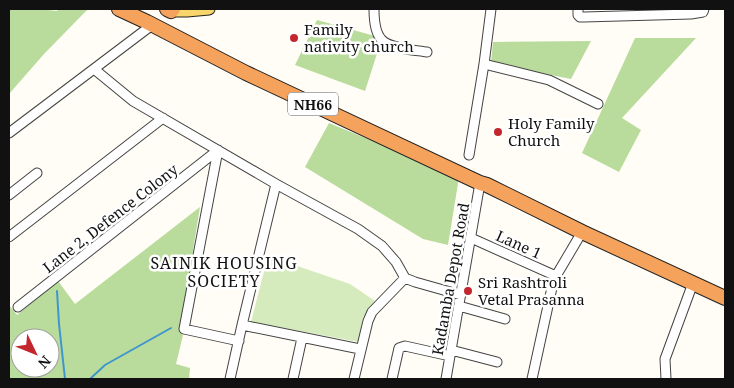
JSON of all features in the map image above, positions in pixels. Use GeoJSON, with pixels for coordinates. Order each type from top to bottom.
{"type":"FeatureCollection","features":[{"type":"Feature","properties":{"kind":"highway","name":"NH66"},"geometry":{"type":"LineString","coordinates":[[119,9],[246,72],[725,298]]}},
{"type":"Feature","properties":{"kind":"main road"},"geometry":{"type":"LineString","coordinates":[[170,9],[187,11],[209,9]]}},
{"type":"Feature","properties":{"kind":"street"},"geometry":{"type":"LineString","coordinates":[[374,9],[379,35],[386,43],[391,46],[427,52]]}},
{"type":"Feature","properties":{"kind":"street"},"geometry":{"type":"LineString","coordinates":[[469,156],[491,9]]}},
{"type":"Feature","properties":{"kind":"street"},"geometry":{"type":"LineString","coordinates":[[578,9],[580,17],[593,18],[691,14],[702,12],[704,9]]}},
{"type":"Feature","properties":{"kind":"street"},"geometry":{"type":"LineString","coordinates":[[9,131],[152,24]]}},
{"type":"Feature","properties":{"kind":"street"},"geometry":{"type":"LineString","coordinates":[[484,64],[549,80],[598,104]]}},
{"type":"Feature","properties":{"kind":"street"},"geometry":{"type":"LineString","coordinates":[[94,69],[133,101],[358,229],[382,246],[396,262],[405,278],[461,295]]}},
{"type":"Feature","properties":{"kind":"street"},"geometry":{"type":"LineString","coordinates":[[9,237],[163,118]]}},
{"type":"Feature","properties":{"kind":"street"},"geometry":{"type":"LineString","coordinates":[[218,150],[184,329],[238,341]]}},
{"type":"Feature","properties":{"kind":"street","name":"Lane 2, Defence Colony"},"geometry":{"type":"LineString","coordinates":[[18,307],[218,150]]}},
{"type":"Feature","properties":{"kind":"street"},"geometry":{"type":"LineString","coordinates":[[9,195],[37,173]]}},
{"type":"Feature","properties":{"kind":"street","name":"Kadamba Depot Road"},"geometry":{"type":"LineString","coordinates":[[446,379],[480,183]]}},
{"type":"Feature","properties":{"kind":"street"},"geometry":{"type":"LineString","coordinates":[[230,379],[276,184]]}},
{"type":"Feature","properties":{"kind":"street"},"geometry":{"type":"LineString","coordinates":[[532,379],[556,276],[582,232]]}},
{"type":"Feature","properties":{"kind":"street","name":"Lane 1"},"geometry":{"type":"LineString","coordinates":[[471,238],[556,276]]}},
{"type":"Feature","properties":{"kind":"street"},"geometry":{"type":"LineString","coordinates":[[354,379],[360,349],[372,312],[405,278]]}},
{"type":"Feature","properties":{"kind":"street"},"geometry":{"type":"LineString","coordinates":[[666,379],[665,359],[693,283]]}},
{"type":"Feature","properties":{"kind":"street"},"geometry":{"type":"LineString","coordinates":[[459,306],[505,319]]}},
{"type":"Feature","properties":{"kind":"street"},"geometry":{"type":"LineString","coordinates":[[242,325],[360,349]]}},
{"type":"Feature","properties":{"kind":"street"},"geometry":{"type":"LineString","coordinates":[[293,379],[302,338]]}},
{"type":"Feature","properties":{"kind":"street"},"geometry":{"type":"LineString","coordinates":[[392,379],[399,348],[405,346],[497,362]]}},
{"type":"Feature","properties":{"kind":"green space"},"geometry":{"type":"Polygon","coordinates":[[[9,9],[57,11],[58,9],[88,9],[44,54],[9,94],[9,9]]]}},
{"type":"Feature","properties":{"kind":"green space"},"geometry":{"type":"Polygon","coordinates":[[[317,20],[382,38],[365,91],[295,65],[317,20]]]}},
{"type":"Feature","properties":{"kind":"green space"},"geometry":{"type":"Polygon","coordinates":[[[635,38],[696,38],[622,118],[641,130],[619,172],[582,153],[635,38]]]}},
{"type":"Feature","properties":{"kind":"green space"},"geometry":{"type":"Polygon","coordinates":[[[591,41],[571,79],[491,63],[493,42],[591,41]]]}},
{"type":"Feature","properties":{"kind":"green space"},"geometry":{"type":"Polygon","coordinates":[[[329,123],[459,177],[448,245],[423,239],[305,167],[329,123]]]}},
{"type":"Feature","properties":{"kind":"green space"},"geometry":{"type":"Polygon","coordinates":[[[200,207],[180,331],[183,335],[176,364],[190,368],[189,379],[9,379],[9,305],[17,315],[58,281],[75,304],[200,207]]]}},
{"type":"Feature","properties":{"kind":"green space"},"geometry":{"type":"Polygon","coordinates":[[[268,256],[350,284],[375,301],[363,317],[359,342],[251,322],[268,256]]]}},
{"type":"Feature","properties":{"kind":"waterway"},"geometry":{"type":"LineString","coordinates":[[57,291],[65,379]]}},
{"type":"Feature","properties":{"kind":"waterway"},"geometry":{"type":"LineString","coordinates":[[90,379],[105,365],[171,328]]}},
{"type":"Feature","properties":{"kind":"place","name":"Family nativity church"},"geometry":{"type":"Point","coordinates":[294,38]}},
{"type":"Feature","properties":{"kind":"place","name":"Holy Family Church"},"geometry":{"type":"Point","coordinates":[498,132]}},
{"type":"Feature","properties":{"kind":"place","name":"Sri Rashtroli Vetal Prasanna"},"geometry":{"type":"Point","coordinates":[468,291]}},
{"type":"Feature","properties":{"kind":"district","name":"SAINIK HOUSING SOCIETY"},"geometry":{"type":"Point","coordinates":[224,272]}}]}
